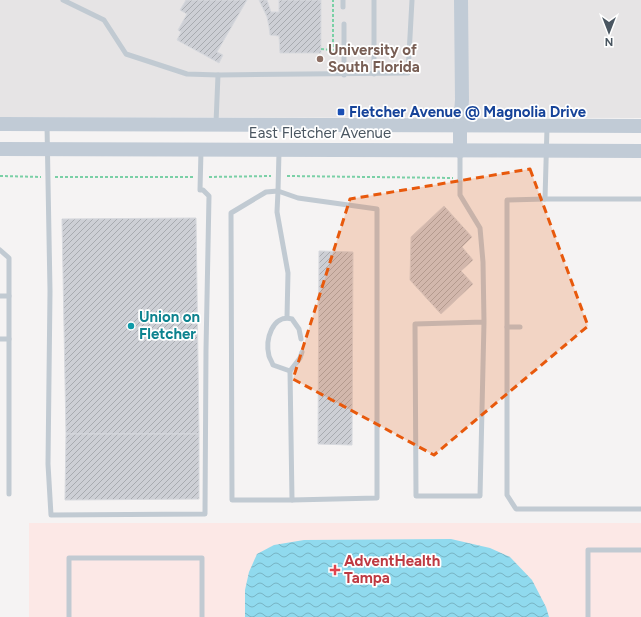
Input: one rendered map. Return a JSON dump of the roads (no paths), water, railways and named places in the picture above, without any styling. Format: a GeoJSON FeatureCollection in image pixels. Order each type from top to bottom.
{"type":"FeatureCollection","features":[{"type":"Feature","properties":{"kind":"main road"},"geometry":{"type":"LineString","coordinates":[[460,151],[462,100],[461,0]]}},
{"type":"Feature","properties":{"kind":"main road","name":"East Fletcher Avenue"},"geometry":{"type":"LineString","coordinates":[[0,124],[460,124],[641,126]]}},
{"type":"Feature","properties":{"kind":"main road","name":"East Fletcher Avenue"},"geometry":{"type":"LineString","coordinates":[[0,149],[641,151]]}},
{"type":"Feature","properties":{"kind":"lane"},"geometry":{"type":"LineString","coordinates":[[63,0],[104,20],[126,54],[187,74],[218,75],[344,75],[408,73],[412,0]]}},
{"type":"Feature","properties":{"kind":"lane"},"geometry":{"type":"LineString","coordinates":[[343,0],[343,7]]}},
{"type":"Feature","properties":{"kind":"lane"},"geometry":{"type":"LineString","coordinates":[[374,0],[374,74]]}},
{"type":"Feature","properties":{"kind":"lane"},"geometry":{"type":"LineString","coordinates":[[344,24],[344,75]]}},
{"type":"Feature","properties":{"kind":"lane"},"geometry":{"type":"LineString","coordinates":[[216,124],[218,75]]}},
{"type":"Feature","properties":{"kind":"lane"},"geometry":{"type":"LineString","coordinates":[[47,124],[50,290],[48,464],[51,515],[206,514],[206,358],[209,196],[203,190],[200,190],[201,150]]}},
{"type":"Feature","properties":{"kind":"lane"},"geometry":{"type":"LineString","coordinates":[[545,198],[547,125]]}},
{"type":"Feature","properties":{"kind":"lane"},"geometry":{"type":"LineString","coordinates":[[279,151],[277,212],[288,273],[286,317]]}},
{"type":"Feature","properties":{"kind":"lane"},"geometry":{"type":"LineString","coordinates":[[460,151],[460,195],[480,228],[483,262],[484,322],[480,496],[416,496],[415,324],[484,322]]}},
{"type":"Feature","properties":{"kind":"lane"},"geometry":{"type":"LineString","coordinates":[[278,191],[298,198],[377,209],[377,498],[292,500],[232,500],[231,213],[266,192],[278,191]]}},
{"type":"Feature","properties":{"kind":"lane"},"geometry":{"type":"LineString","coordinates":[[641,199],[545,198],[507,200],[507,495],[516,509],[641,509]]}},
{"type":"Feature","properties":{"kind":"lane"},"geometry":{"type":"LineString","coordinates":[[0,250],[9,258],[9,494]]}},
{"type":"Feature","properties":{"kind":"lane"},"geometry":{"type":"LineString","coordinates":[[0,296],[9,296]]}},
{"type":"Feature","properties":{"kind":"lane"},"geometry":{"type":"LineString","coordinates":[[290,371],[274,365],[269,356],[268,341],[271,328],[277,322],[286,317],[292,319],[299,328],[301,339]]}},
{"type":"Feature","properties":{"kind":"lane"},"geometry":{"type":"LineString","coordinates":[[507,327],[520,327]]}},
{"type":"Feature","properties":{"kind":"lane"},"geometry":{"type":"LineString","coordinates":[[0,339],[9,339]]}},
{"type":"Feature","properties":{"kind":"lane"},"geometry":{"type":"LineString","coordinates":[[292,500],[290,371],[300,358],[302,352]]}},
{"type":"Feature","properties":{"kind":"lane"},"geometry":{"type":"LineString","coordinates":[[588,617],[588,550],[641,550]]}},
{"type":"Feature","properties":{"kind":"lane"},"geometry":{"type":"LineString","coordinates":[[69,617],[69,558],[202,558],[202,617]]}},
{"type":"Feature","properties":{"kind":"water"},"geometry":{"type":"Polygon","coordinates":[[[451,539],[490,548],[510,557],[532,580],[546,607],[549,617],[245,617],[245,590],[249,572],[257,554],[274,545],[304,540],[451,539]]]}},
{"type":"Feature","properties":{"kind":"place","name":"University of South Florida"},"geometry":{"type":"Point","coordinates":[320,59]}},
{"type":"Feature","properties":{"kind":"place","name":"Fletcher Avenue @ Magnolia Drive"},"geometry":{"type":"Point","coordinates":[341,112]}},
{"type":"Feature","properties":{"kind":"place","name":"Union on Fletcher"},"geometry":{"type":"Point","coordinates":[131,326]}},
{"type":"Feature","properties":{"kind":"place","name":"AdventHealth Tampa"},"geometry":{"type":"Point","coordinates":[335,570]}}]}
